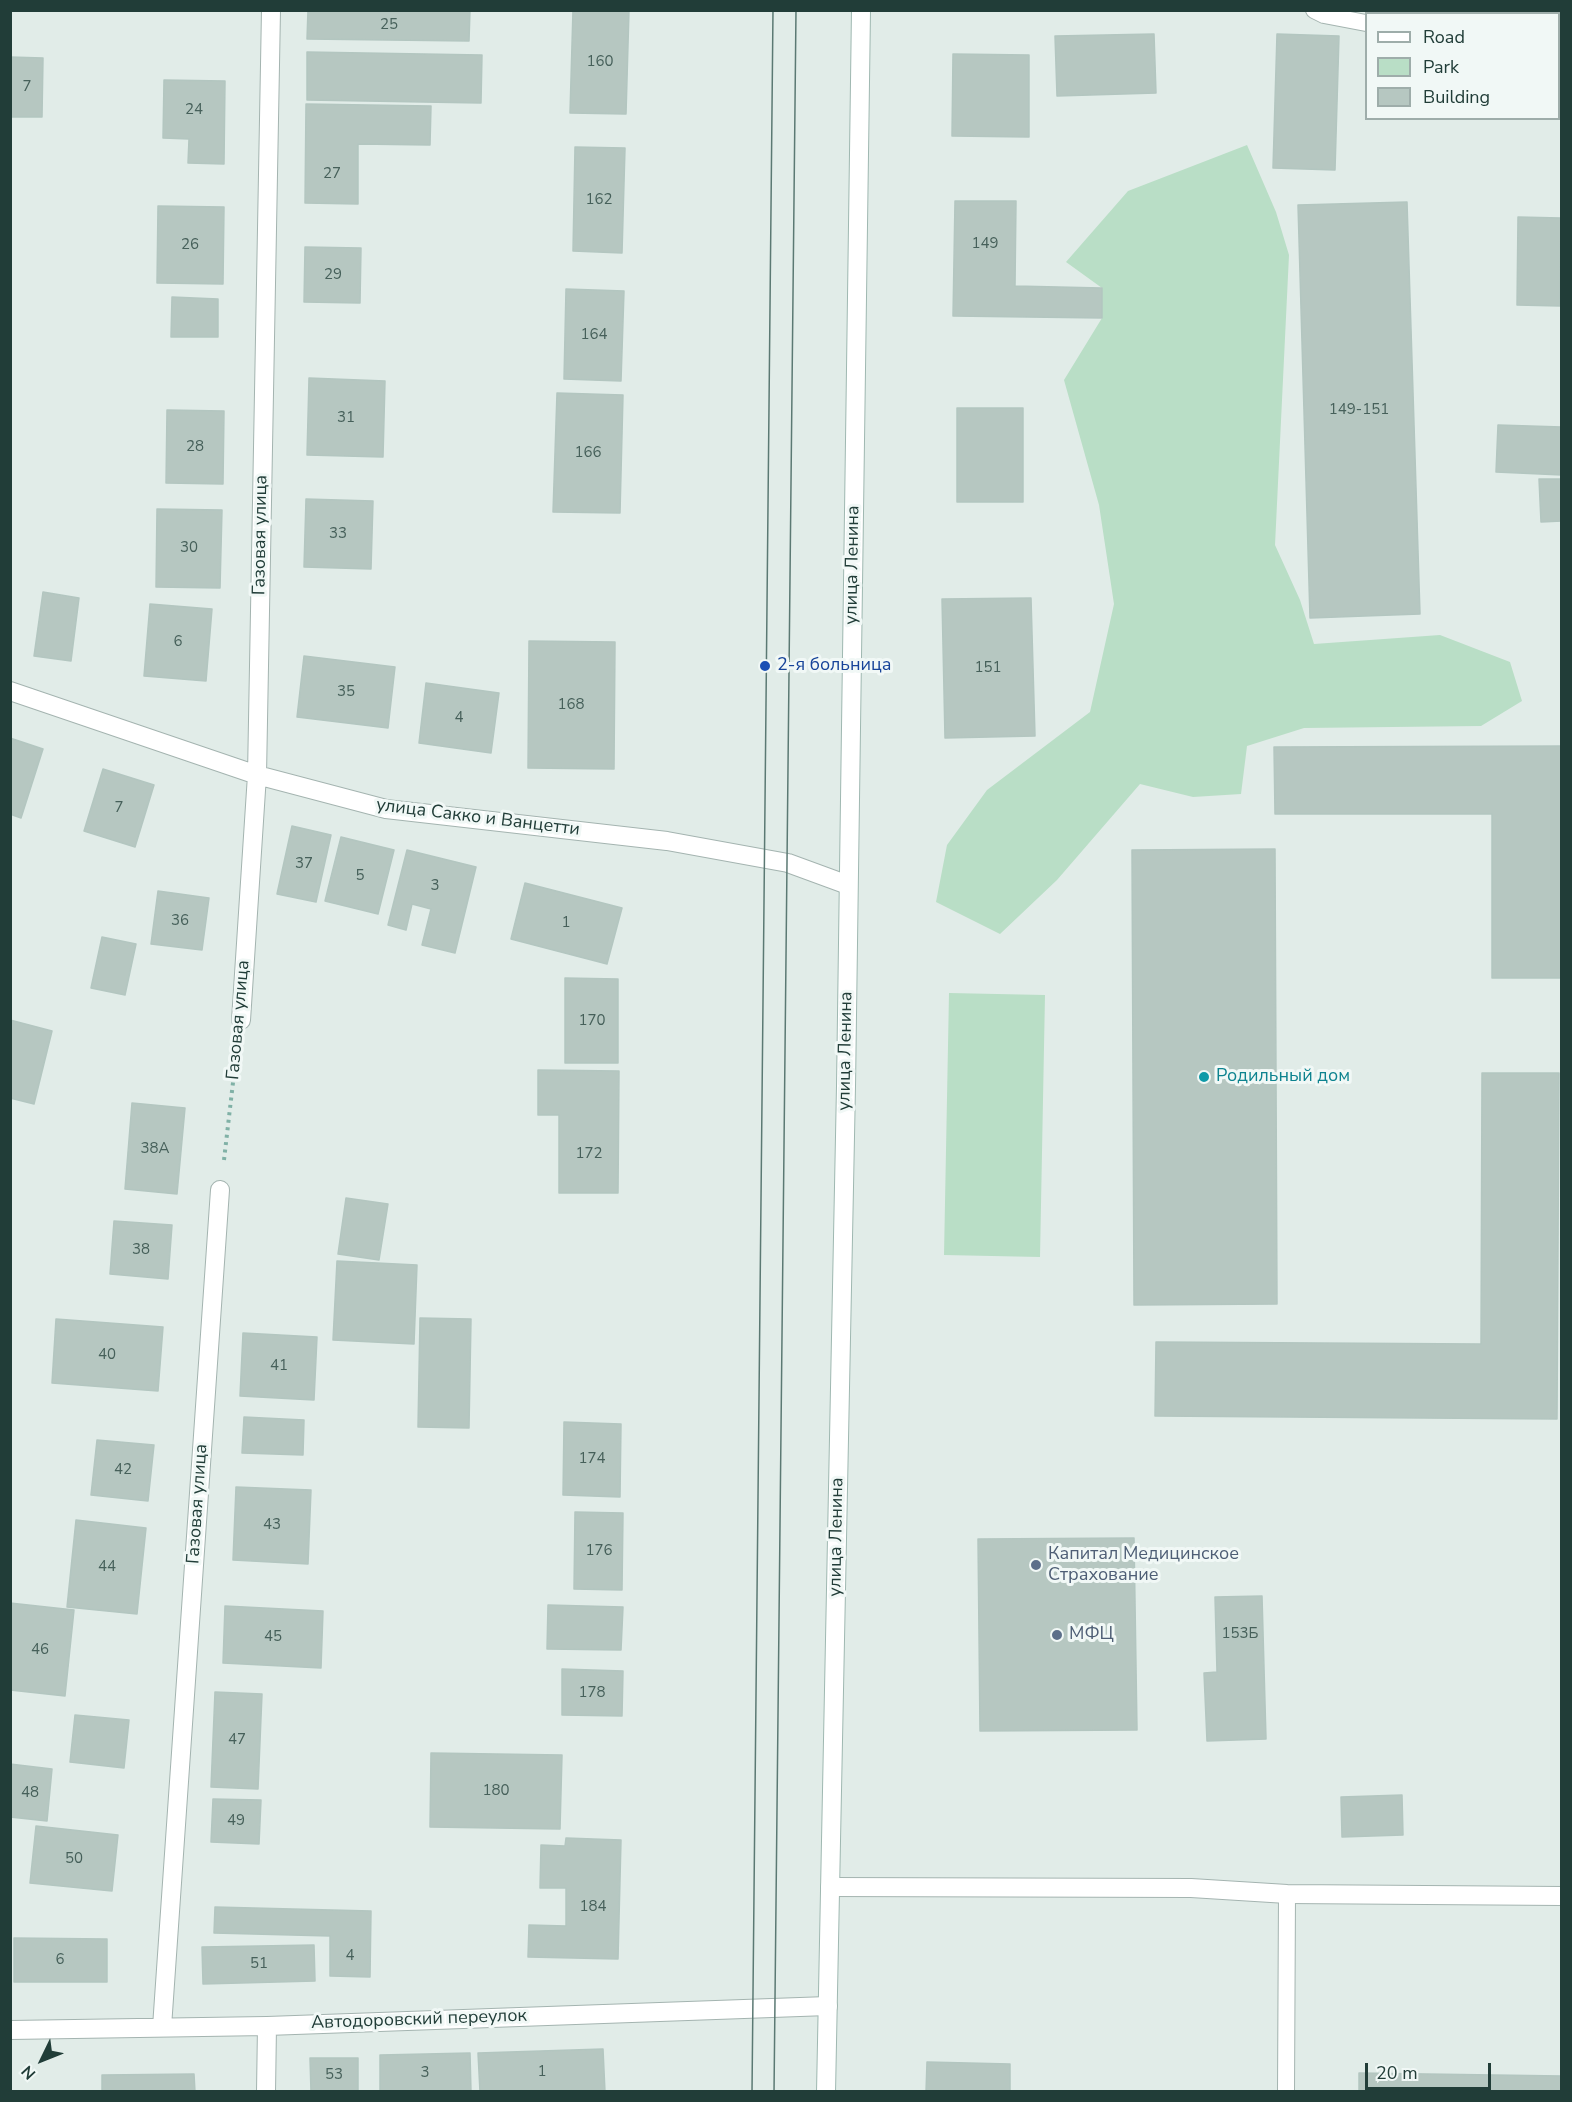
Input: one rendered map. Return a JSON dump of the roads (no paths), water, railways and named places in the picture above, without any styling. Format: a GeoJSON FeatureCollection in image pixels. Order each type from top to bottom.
{"type":"FeatureCollection","features":[{"type":"Feature","properties":{"kind":"street","name":"Газовая улица"},"geometry":{"type":"LineString","coordinates":[[241,1020],[257,775],[271,10]]}},
{"type":"Feature","properties":{"kind":"street","name":"улица Ленина"},"geometry":{"type":"LineString","coordinates":[[826,2091],[861,10]]}},
{"type":"Feature","properties":{"kind":"street","name":"улица Сакко и Ванцетти"},"geometry":{"type":"LineString","coordinates":[[10,691],[257,775],[386,809],[666,841],[788,863],[848,885]]}},
{"type":"Feature","properties":{"kind":"street","name":"Газовая улица"},"geometry":{"type":"LineString","coordinates":[[162,2027],[220,1190]]}},
{"type":"Feature","properties":{"kind":"street"},"geometry":{"type":"LineString","coordinates":[[830,1887],[1191,1888],[1287,1894],[1562,1896]]}},
{"type":"Feature","properties":{"kind":"street","name":"Автодоровский переулок"},"geometry":{"type":"LineString","coordinates":[[10,2030],[267,2026],[828,2006]]}},
{"type":"Feature","properties":{"kind":"street"},"geometry":{"type":"LineString","coordinates":[[266,2091],[267,2026]]}},
{"type":"Feature","properties":{"kind":"lane"},"geometry":{"type":"LineString","coordinates":[[1314,10],[1324,15],[1365,23]]}},
{"type":"Feature","properties":{"kind":"lane"},"geometry":{"type":"LineString","coordinates":[[1286,2091],[1287,1894]]}},
{"type":"Feature","properties":{"kind":"tram line"},"geometry":{"type":"LineString","coordinates":[[752,2092],[773,10]]}},
{"type":"Feature","properties":{"kind":"tram line"},"geometry":{"type":"LineString","coordinates":[[774,2092],[796,10]]}},
{"type":"Feature","properties":{"kind":"place","name":"2-я больница"},"geometry":{"type":"Point","coordinates":[765,666]}},
{"type":"Feature","properties":{"kind":"place","name":"Родильный дом"},"geometry":{"type":"Point","coordinates":[1204,1077]}},
{"type":"Feature","properties":{"kind":"place","name":"Капитал Медицинское Страхование"},"geometry":{"type":"Point","coordinates":[1036,1565]}},
{"type":"Feature","properties":{"kind":"place","name":"МФЦ"},"geometry":{"type":"Point","coordinates":[1057,1635]}}]}
